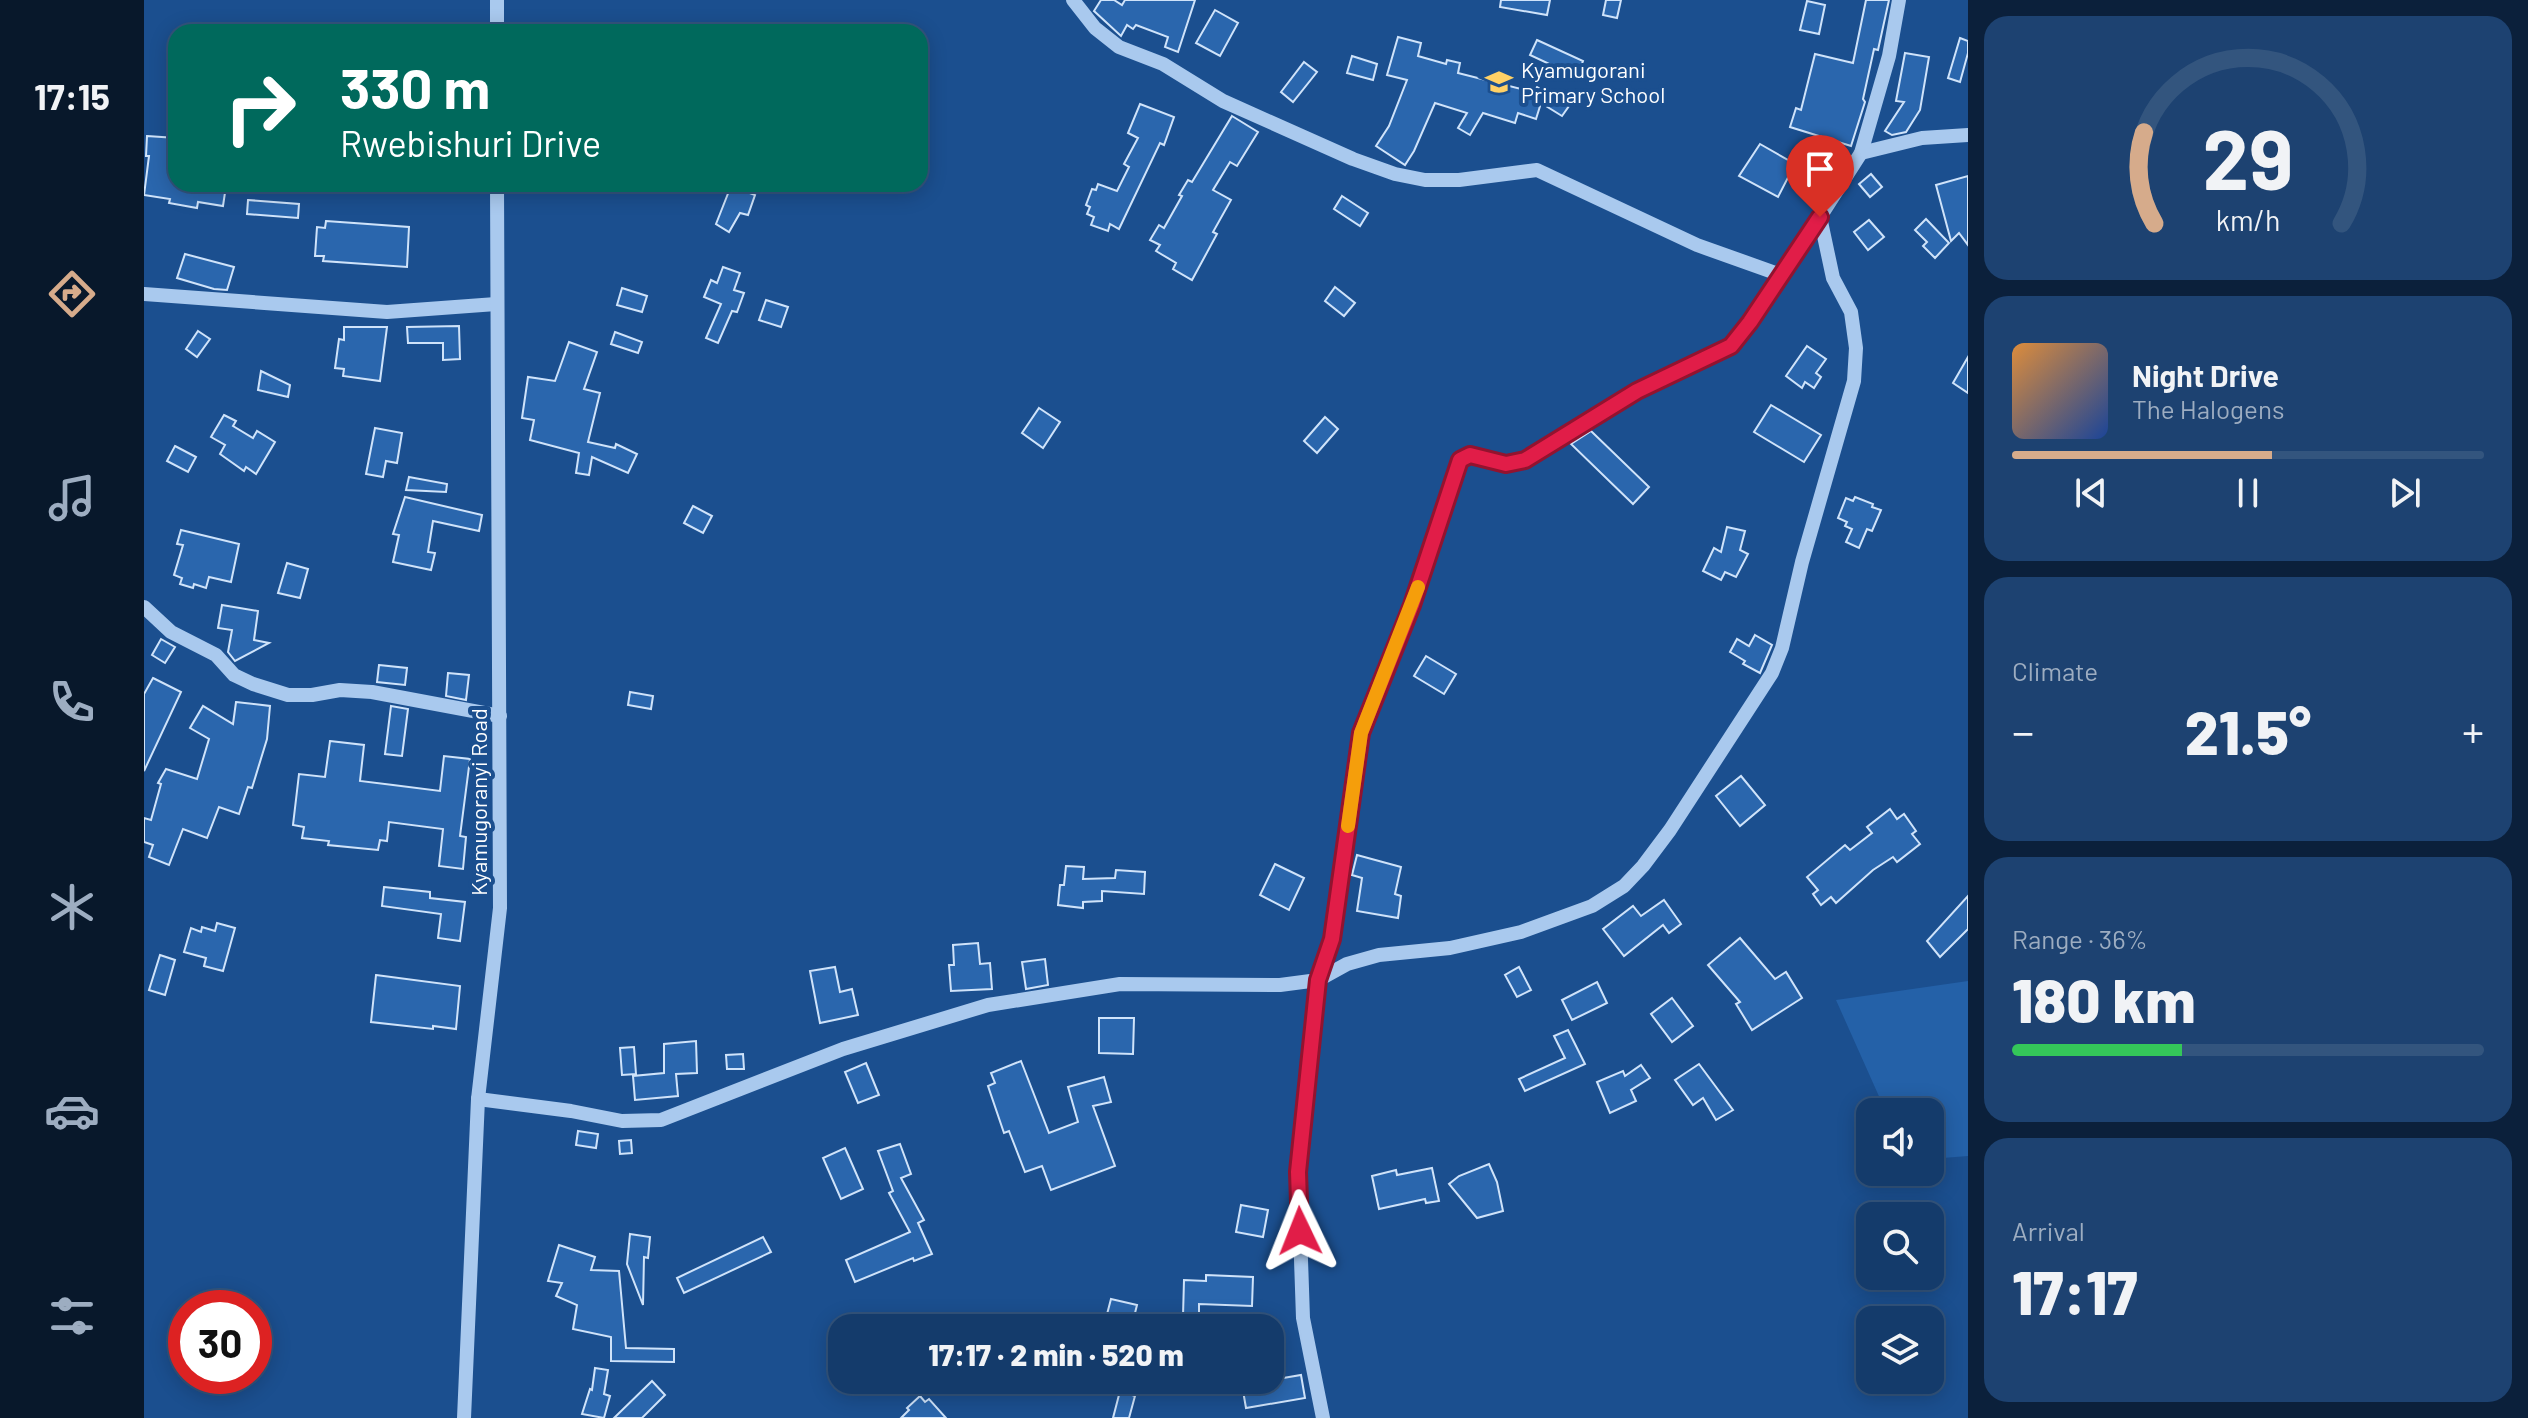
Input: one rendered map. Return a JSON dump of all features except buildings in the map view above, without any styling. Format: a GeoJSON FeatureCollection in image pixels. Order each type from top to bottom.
{"type":"FeatureCollection","features":[{"type":"Feature","properties":{"kind":"street"},"geometry":{"type":"LineString","coordinates":[[497,0],[497,24]]}},
{"type":"Feature","properties":{"kind":"street"},"geometry":{"type":"LineString","coordinates":[[1073,0],[1095,28],[1119,47],[1163,64],[1223,101],[1353,159],[1395,174],[1425,180],[1459,180],[1537,170],[1697,245],[1781,275]]}},
{"type":"Feature","properties":{"kind":"street"},"geometry":{"type":"LineString","coordinates":[[1323,1418],[1303,1318],[1298,1172],[1318,980],[1332,939],[1361,733],[1412,605],[1460,460],[1470,455],[1506,464],[1525,460],[1637,391],[1731,346],[1861,153],[1889,56],[1899,0]]}},
{"type":"Feature","properties":{"kind":"street"},"geometry":{"type":"LineString","coordinates":[[1861,153],[1922,138],[1968,135]]}},
{"type":"Feature","properties":{"kind":"street","name":"Kyamugoranyi Road"},"geometry":{"type":"LineString","coordinates":[[464,1418],[478,1099],[500,908],[497,192]]}},
{"type":"Feature","properties":{"kind":"street"},"geometry":{"type":"LineString","coordinates":[[478,1099],[622,1121],[661,1120],[843,1049],[988,1005],[1120,984],[1280,985],[1318,980],[1347,964],[1379,955],[1450,948],[1521,932],[1592,906],[1624,886],[1670,830],[1772,673],[1782,648],[1802,562],[1854,381],[1856,348],[1851,312],[1833,278],[1820,217]]}},
{"type":"Feature","properties":{"kind":"street"},"geometry":{"type":"LineString","coordinates":[[144,294],[387,312],[496,304]]}},
{"type":"Feature","properties":{"kind":"street"},"geometry":{"type":"LineString","coordinates":[[144,607],[171,632],[216,655],[234,675],[288,695],[340,690],[372,692],[500,716]]}},
{"type":"Feature","properties":{"kind":"shaded area"},"geometry":{"type":"Polygon","coordinates":[[[1968,981],[1968,1156],[1944,1158],[1944,1098],[1880,1098],[1836,1000],[1968,981]]]}},
{"type":"Feature","properties":{"kind":"slow traffic"},"geometry":{"type":"LineString","coordinates":[[1348,826],[1361,733],[1418,587]]}},
{"type":"Feature","properties":{"kind":"place","name":"Kyamugorani Primary School"},"geometry":{"type":"Point","coordinates":[1499,82]}},
{"type":"Feature","properties":{"kind":"route"},"geometry":{"type":"LineString","coordinates":[[1300,1231],[1298,1172],[1318,980],[1332,939],[1361,733],[1412,605],[1460,460],[1470,455],[1506,464],[1525,460],[1551,447],[1637,391],[1731,346],[1820,217]]}}]}
